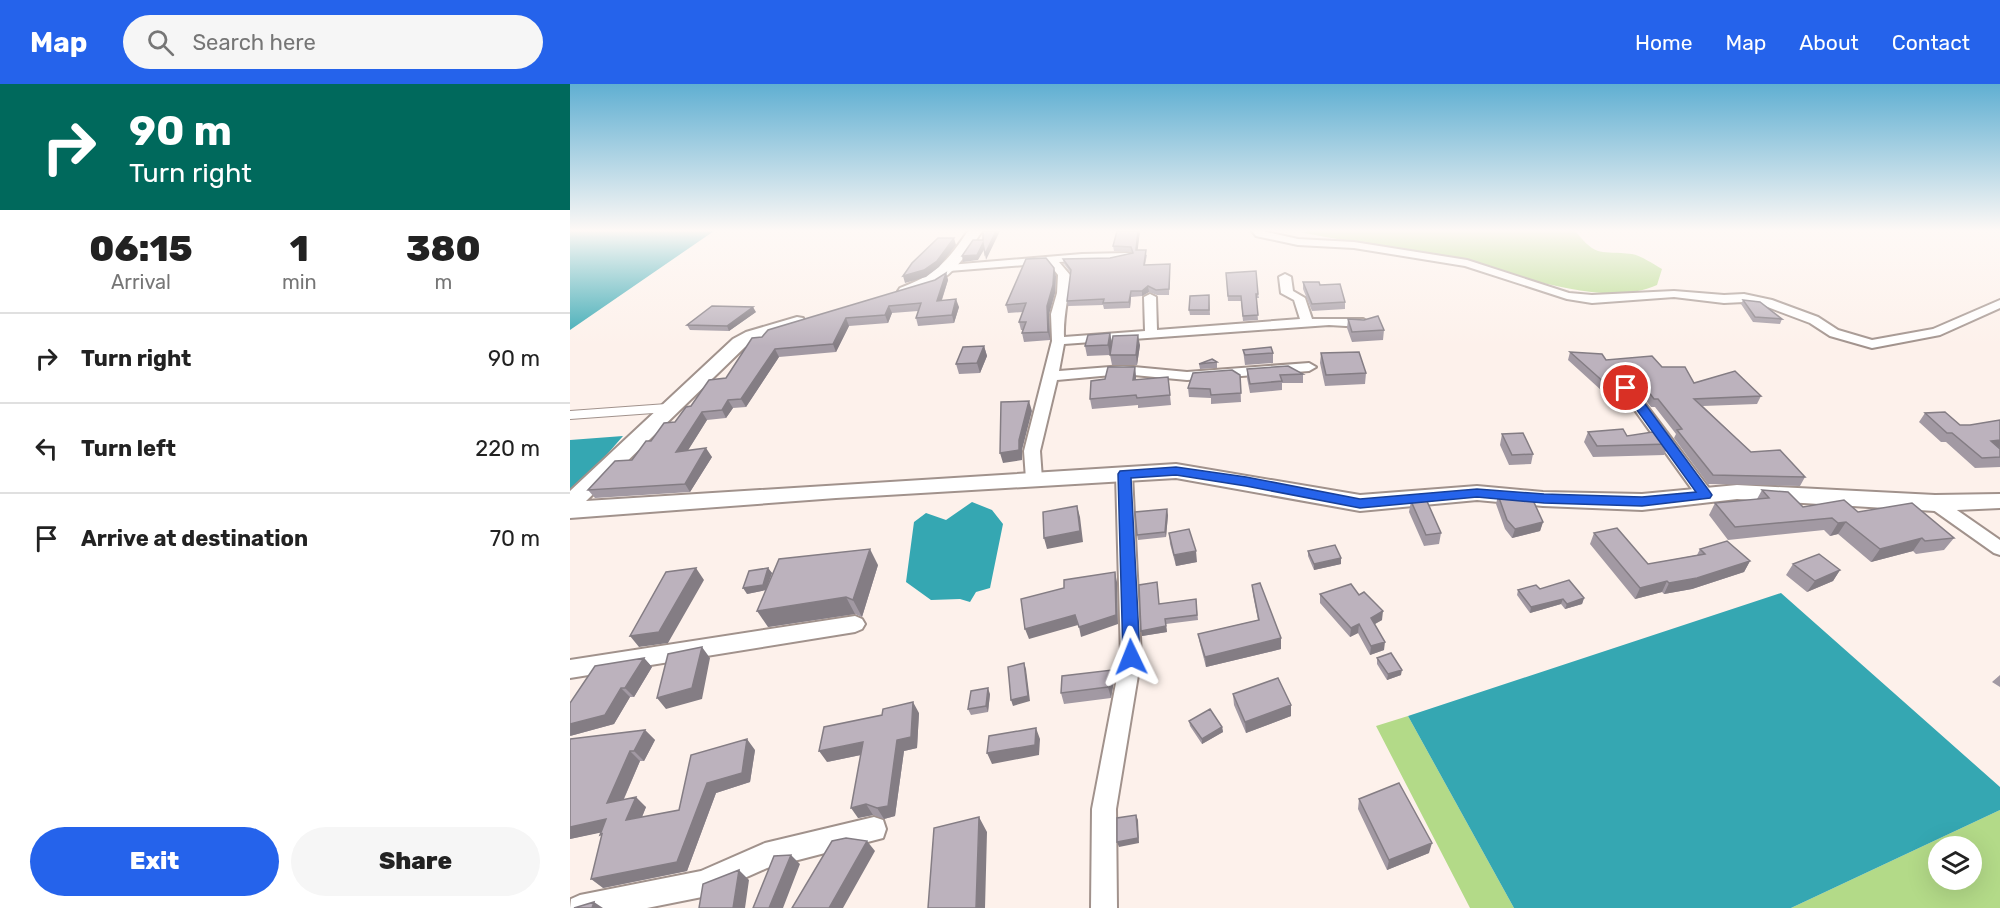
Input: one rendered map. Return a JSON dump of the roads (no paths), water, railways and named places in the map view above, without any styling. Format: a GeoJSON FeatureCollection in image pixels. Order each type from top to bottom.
{"type":"FeatureCollection","features":[{"type":"Feature","properties":{"kind":"main road"},"geometry":{"type":"LineString","coordinates":[[890,296],[932,282],[947,269]]}},
{"type":"Feature","properties":{"kind":"main road"},"geometry":{"type":"LineString","coordinates":[[570,504],[740,343],[752,336],[816,316]]}},
{"type":"Feature","properties":{"kind":"main road"},"geometry":{"type":"LineString","coordinates":[[570,510],[1176,471],[1360,503],[1477,493],[1544,499],[1642,502],[1737,492],[1935,503],[2000,501]]}},
{"type":"Feature","properties":{"kind":"street"},"geometry":{"type":"LineString","coordinates":[[1034,479],[1032,451],[1052,376],[1058,340],[1057,314],[1063,293],[1064,275],[1060,269]]}},
{"type":"Feature","properties":{"kind":"street"},"geometry":{"type":"LineString","coordinates":[[1487,269],[1567,296],[1592,299],[1674,294],[1724,299],[1744,298],[1768,303],[1814,320],[1834,333],[1872,344],[1936,332],[2000,304]]}},
{"type":"Feature","properties":{"kind":"street"},"geometry":{"type":"LineString","coordinates":[[1285,277],[1287,293],[1299,298],[1307,322]]}},
{"type":"Feature","properties":{"kind":"street"},"geometry":{"type":"LineString","coordinates":[[1150,297],[1151,333]]}},
{"type":"Feature","properties":{"kind":"street"},"geometry":{"type":"LineString","coordinates":[[1058,340],[1307,322],[1363,323]]}},
{"type":"Feature","properties":{"kind":"street"},"geometry":{"type":"LineString","coordinates":[[1052,376],[1123,370],[1187,376],[1309,367]]}},
{"type":"Feature","properties":{"kind":"street"},"geometry":{"type":"LineString","coordinates":[[1626,388],[1706,495]]}},
{"type":"Feature","properties":{"kind":"street"},"geometry":{"type":"LineString","coordinates":[[1104,908],[1104,809],[1131,657],[1124,474]]}},
{"type":"Feature","properties":{"kind":"street"},"geometry":{"type":"LineString","coordinates":[[1935,503],[2000,549]]}},
{"type":"Feature","properties":{"kind":"street"},"geometry":{"type":"LineString","coordinates":[[570,669],[855,624]]}},
{"type":"Feature","properties":{"kind":"street"},"geometry":{"type":"LineString","coordinates":[[580,908],[702,884],[765,856],[874,829]]}},
{"type":"Feature","properties":{"kind":"lane"},"geometry":{"type":"LineString","coordinates":[[570,415],[671,408]]}},
{"type":"Feature","properties":{"kind":"water"},"geometry":{"type":"Polygon","coordinates":[[[570,269],[658,269],[570,330],[570,269]]]}},
{"type":"Feature","properties":{"kind":"water"},"geometry":{"type":"Polygon","coordinates":[[[623,436],[570,497],[570,440],[623,436]]]}},
{"type":"Feature","properties":{"kind":"water"},"geometry":{"type":"Polygon","coordinates":[[[972,502],[992,510],[1003,524],[990,588],[976,592],[970,602],[960,599],[931,600],[906,582],[914,522],[926,513],[946,520],[972,502]]]}},
{"type":"Feature","properties":{"kind":"water"},"geometry":{"type":"Polygon","coordinates":[[[1781,593],[2000,787],[2000,810],[1945,836],[1928,836],[1928,844],[1791,908],[1514,908],[1408,716],[1781,593]]]}}]}
